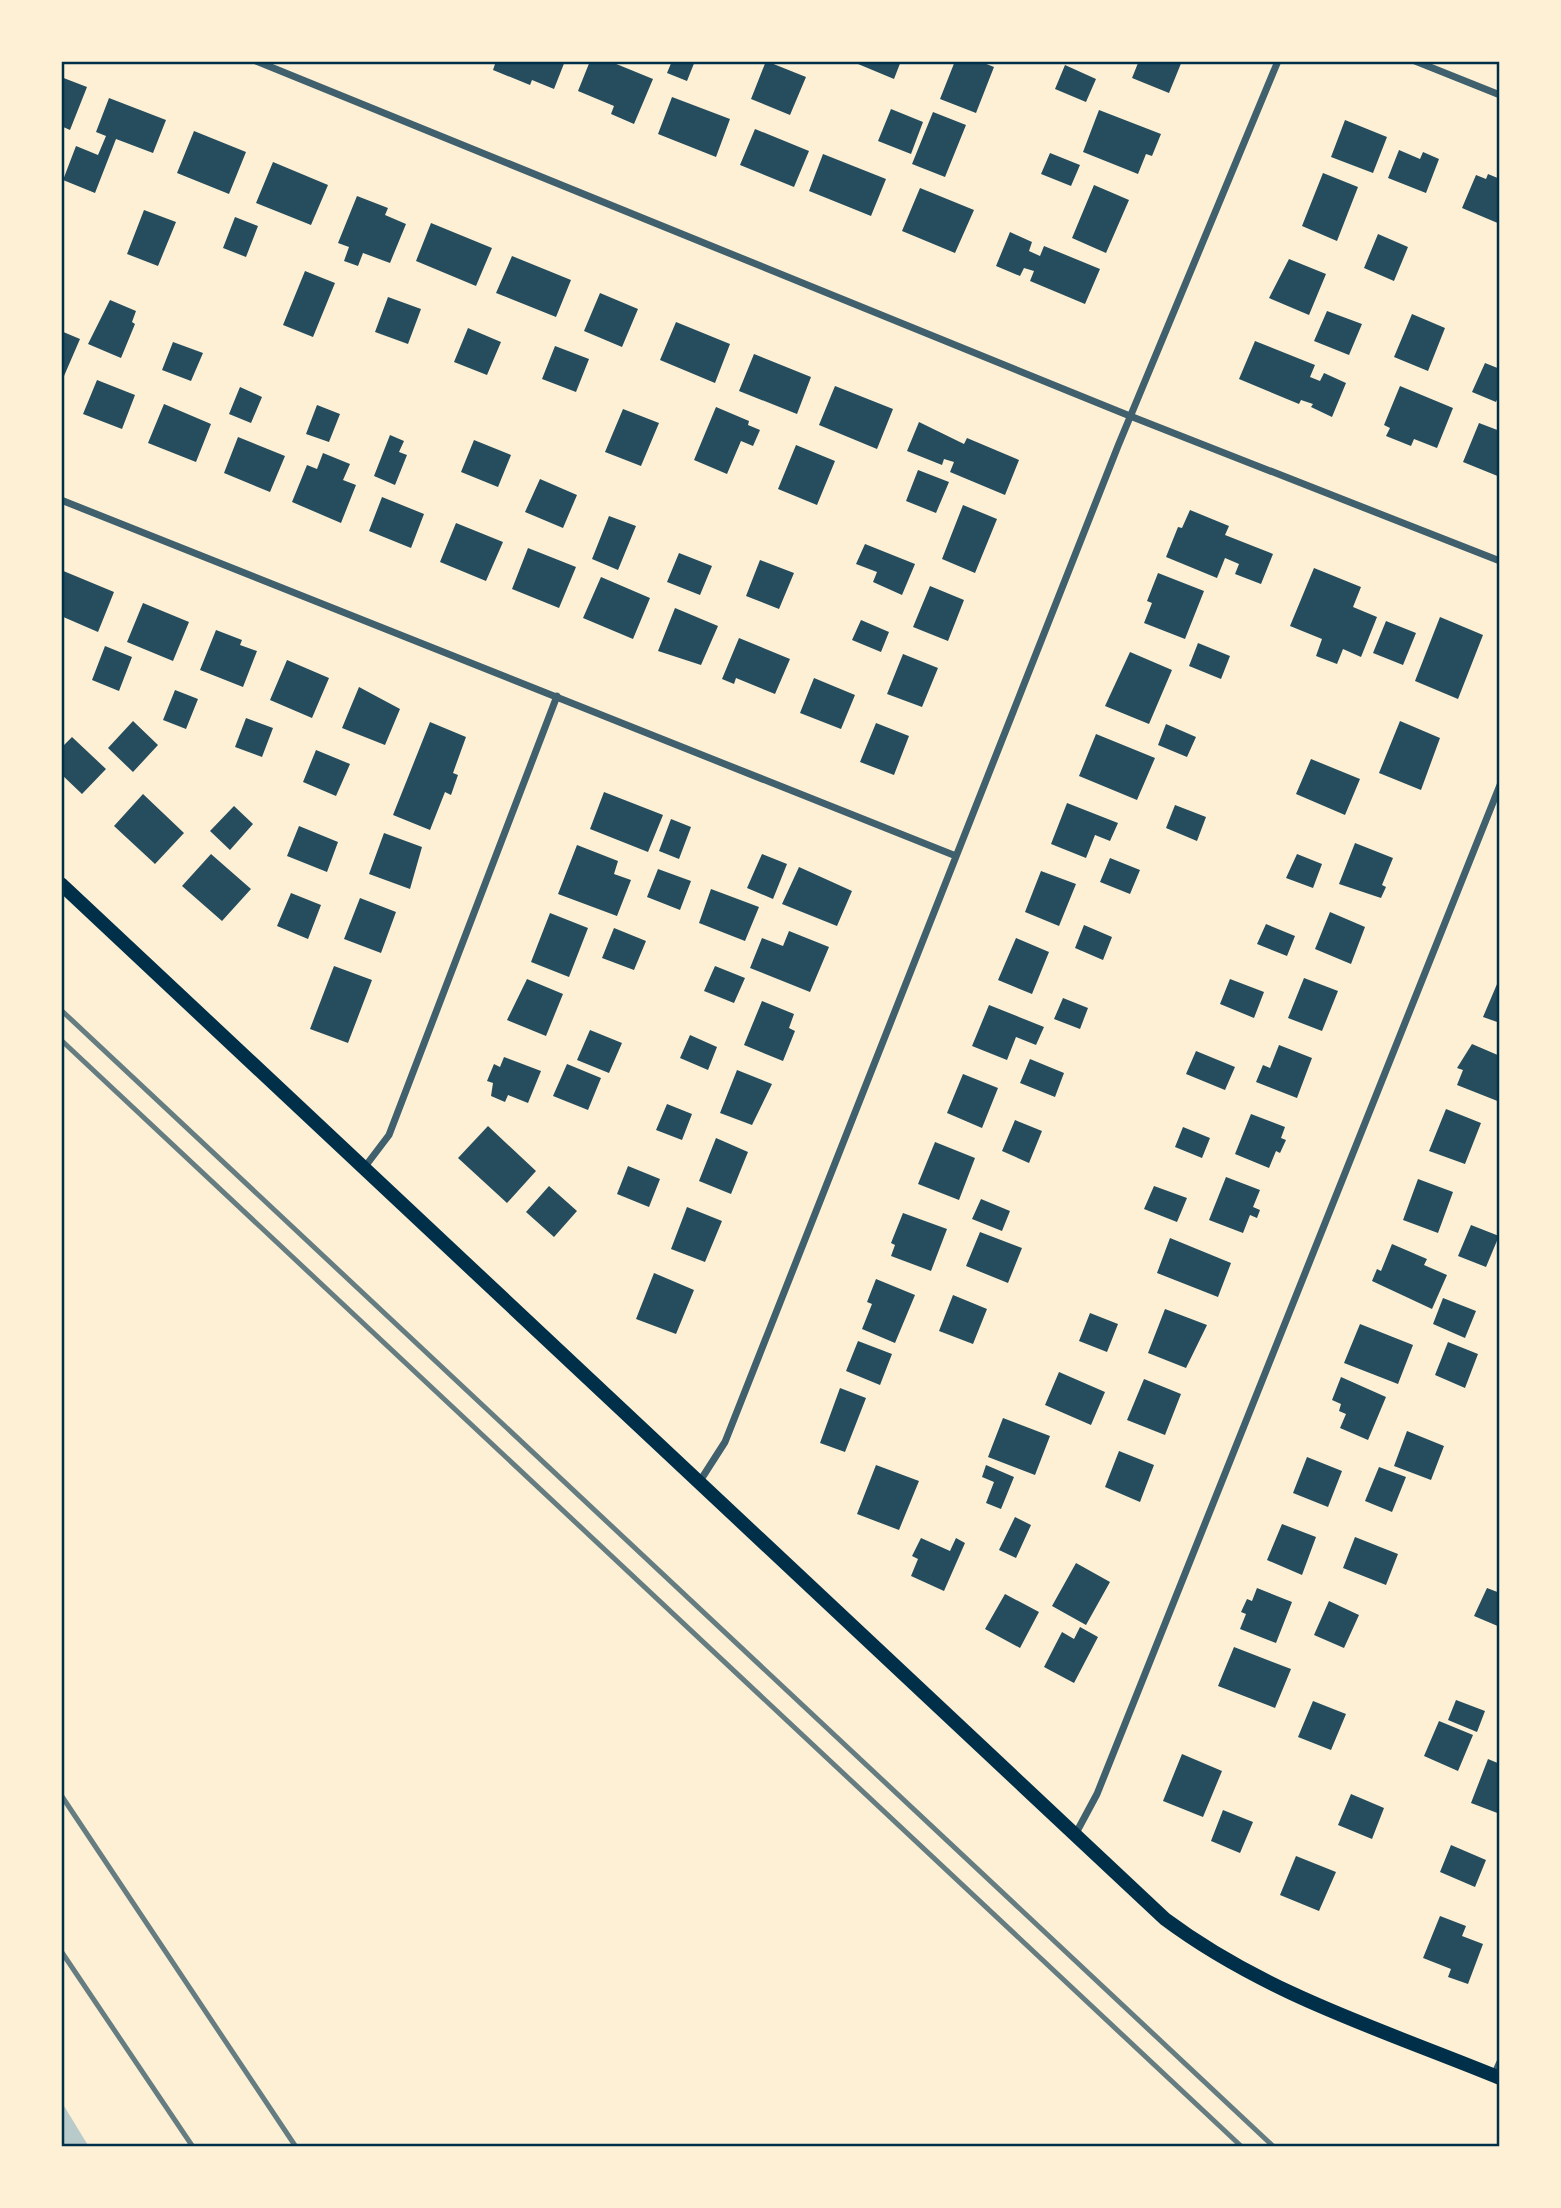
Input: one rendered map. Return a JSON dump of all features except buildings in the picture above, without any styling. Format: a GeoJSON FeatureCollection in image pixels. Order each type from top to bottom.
{"type":"FeatureCollection","features":[{"type":"Feature","properties":{"kind":"main road"},"geometry":{"type":"LineString","coordinates":[[61,884],[1165,1919],[1205,1949],[1248,1974],[1498,2072]]}},
{"type":"Feature","properties":{"kind":"street"},"geometry":{"type":"LineString","coordinates":[[256,61],[1130,416],[1500,561]]}},
{"type":"Feature","properties":{"kind":"street"},"geometry":{"type":"LineString","coordinates":[[700,1481],[725,1442],[1130,416],[1278,61]]}},
{"type":"Feature","properties":{"kind":"street"},"geometry":{"type":"LineString","coordinates":[[1415,61],[1500,95]]}},
{"type":"Feature","properties":{"kind":"street"},"geometry":{"type":"LineString","coordinates":[[61,500],[956,856]]}},
{"type":"Feature","properties":{"kind":"street"},"geometry":{"type":"LineString","coordinates":[[364,1168],[389,1135],[557,696]]}},
{"type":"Feature","properties":{"kind":"street"},"geometry":{"type":"LineString","coordinates":[[1075,1835],[1102,1781],[1500,785]]}},
{"type":"Feature","properties":{"kind":"shaded area"},"geometry":{"type":"Polygon","coordinates":[[[61,2101],[89,2147],[61,2147],[61,2101]]]}},
{"type":"Feature","properties":{"kind":"railway"},"geometry":{"type":"LineString","coordinates":[[61,1010],[1274,2147]]}},
{"type":"Feature","properties":{"kind":"railway"},"geometry":{"type":"LineString","coordinates":[[61,1040],[1242,2147]]}},
{"type":"Feature","properties":{"kind":"railway"},"geometry":{"type":"LineString","coordinates":[[61,1795],[296,2147]]}},
{"type":"Feature","properties":{"kind":"railway"},"geometry":{"type":"LineString","coordinates":[[61,1951],[193,2147]]}}]}
